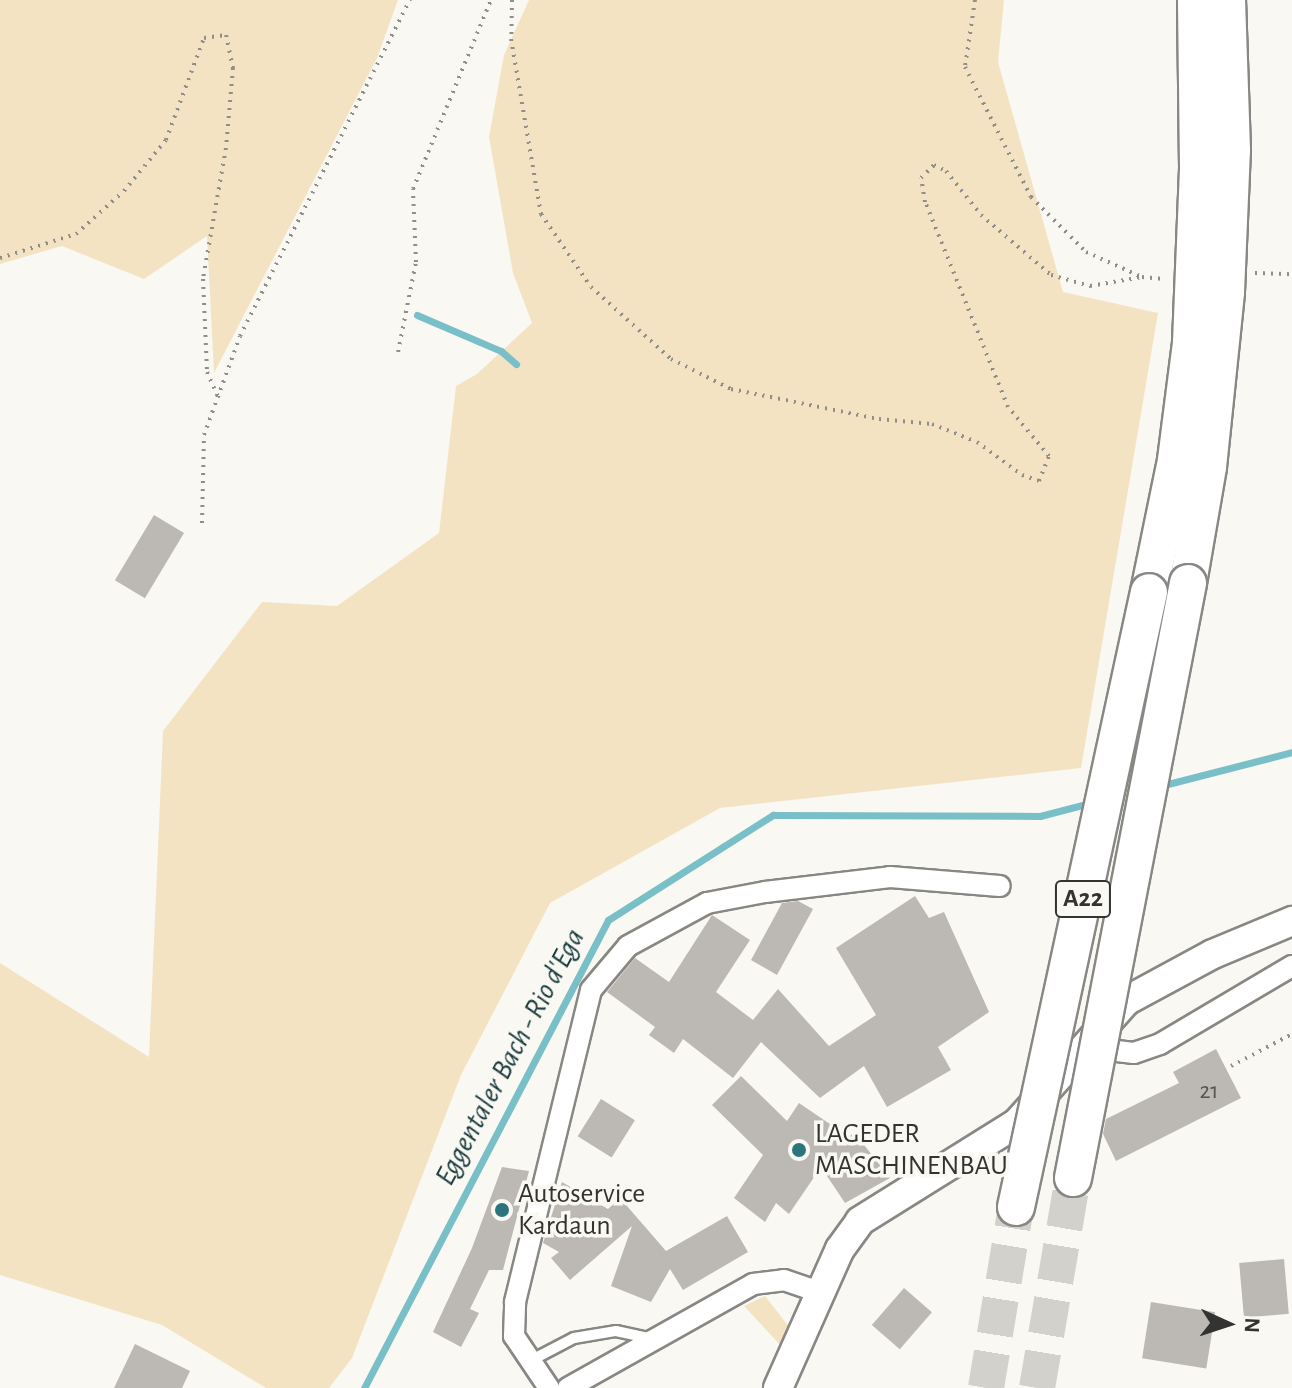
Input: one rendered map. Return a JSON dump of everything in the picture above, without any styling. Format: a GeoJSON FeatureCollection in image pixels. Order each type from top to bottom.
{"type":"FeatureCollection","features":[{"type":"Feature","properties":{"kind":"highway","name":"A22"},"geometry":{"type":"LineString","coordinates":[[1016,1207],[1176,460],[1191,343],[1198,166],[1196,0]]}},
{"type":"Feature","properties":{"kind":"highway","name":"A22"},"geometry":{"type":"LineString","coordinates":[[1073,1178],[1208,467],[1226,292],[1232,150],[1227,0]]}},
{"type":"Feature","properties":{"kind":"street"},"geometry":{"type":"LineString","coordinates":[[549,1388],[528,1362],[514,1336],[515,1302],[591,990],[628,946],[707,903],[765,892],[890,877],[1000,886]]}},
{"type":"Feature","properties":{"kind":"street"},"geometry":{"type":"LineString","coordinates":[[778,1388],[819,1292],[860,1221],[1017,1123],[1126,1001],[1156,983],[1292,921]]}},
{"type":"Feature","properties":{"kind":"street"},"geometry":{"type":"LineString","coordinates":[[1084,1046],[1134,1053],[1160,1044],[1292,966]]}},
{"type":"Feature","properties":{"kind":"street"},"geometry":{"type":"LineString","coordinates":[[568,1388],[650,1338],[753,1284],[784,1280],[819,1292]]}},
{"type":"Feature","properties":{"kind":"lane"},"geometry":{"type":"LineString","coordinates":[[528,1362],[574,1338],[616,1331],[650,1338]]}},
{"type":"Feature","properties":{"kind":"path"},"geometry":{"type":"LineString","coordinates":[[202,523],[204,435],[240,336],[410,0]]}},
{"type":"Feature","properties":{"kind":"path"},"geometry":{"type":"LineString","coordinates":[[398,352],[416,262],[413,189],[491,0]]}},
{"type":"Feature","properties":{"kind":"path"},"geometry":{"type":"LineString","coordinates":[[512,0],[511,39],[541,214],[591,287],[671,359],[731,389],[879,419],[932,424],[977,442],[1022,475],[1039,481],[1049,456],[1008,407],[925,202],[921,178],[934,165],[946,171],[981,215],[1051,275],[1090,286],[1142,277]]}},
{"type":"Feature","properties":{"kind":"path"},"geometry":{"type":"LineString","coordinates":[[975,0],[965,67],[1031,197],[1086,252],[1142,277],[1166,280]]}},
{"type":"Feature","properties":{"kind":"path"},"geometry":{"type":"LineString","coordinates":[[0,258],[76,234],[124,191],[166,140],[204,38],[226,35],[233,68],[226,148],[203,279],[207,372],[218,397]]}},
{"type":"Feature","properties":{"kind":"path"},"geometry":{"type":"LineString","coordinates":[[1255,273],[1292,274]]}},
{"type":"Feature","properties":{"kind":"path"},"geometry":{"type":"LineString","coordinates":[[1231,1066],[1292,1034]]}},
{"type":"Feature","properties":{"kind":"shaded area"},"geometry":{"type":"Polygon","coordinates":[[[0,0],[398,0],[377,58],[214,373],[207,236],[144,279],[62,246],[0,264],[0,0]]]}},
{"type":"Feature","properties":{"kind":"shaded area"},"geometry":{"type":"Polygon","coordinates":[[[529,0],[1004,0],[998,62],[1063,292],[1158,313],[1081,768],[720,808],[550,903],[461,1075],[352,1358],[329,1388],[266,1388],[162,1325],[0,1275],[0,963],[149,1057],[163,731],[262,602],[337,606],[439,533],[456,386],[477,374],[532,323],[513,273],[489,137],[504,55],[529,0]]]}},
{"type":"Feature","properties":{"kind":"shaded area"},"geometry":{"type":"Polygon","coordinates":[[[765,1296],[790,1328],[783,1348],[744,1306],[765,1296]]]}},
{"type":"Feature","properties":{"kind":"building"},"geometry":{"type":"Polygon","coordinates":[[[154,515],[184,533],[145,598],[115,580],[154,515]]]}},
{"type":"Feature","properties":{"kind":"building"},"geometry":{"type":"Polygon","coordinates":[[[915,896],[929,918],[944,912],[989,1012],[938,1047],[951,1070],[887,1107],[864,1066],[820,1098],[761,1042],[733,1078],[683,1039],[674,1053],[649,1035],[655,1027],[607,992],[635,958],[669,982],[712,915],[750,940],[716,992],[753,1020],[778,989],[829,1046],[876,1015],[836,948],[915,896]]]}},
{"type":"Feature","properties":{"kind":"building"},"geometry":{"type":"Polygon","coordinates":[[[798,901],[813,909],[777,975],[751,960],[782,903],[798,901]]]}},
{"type":"Feature","properties":{"kind":"building"},"geometry":{"type":"Polygon","coordinates":[[[1216,1049],[1241,1098],[1116,1161],[1103,1134],[1106,1119],[1179,1083],[1173,1072],[1216,1049]]]}},
{"type":"Feature","properties":{"kind":"building"},"geometry":{"type":"Polygon","coordinates":[[[741,1076],[787,1121],[799,1103],[849,1137],[854,1132],[890,1178],[845,1203],[821,1167],[789,1214],[776,1203],[765,1222],[734,1198],[763,1155],[712,1105],[741,1076]]]}},
{"type":"Feature","properties":{"kind":"building"},"geometry":{"type":"Polygon","coordinates":[[[601,1099],[635,1120],[612,1158],[578,1136],[601,1099]]]}},
{"type":"Feature","properties":{"kind":"building","name":"Autoservice Kardaun"},"geometry":{"type":"Polygon","coordinates":[[[502,1167],[529,1171],[503,1270],[489,1270],[470,1309],[479,1313],[461,1347],[433,1332],[472,1248],[502,1167]]]}},
{"type":"Feature","properties":{"kind":"building"},"geometry":{"type":"Polygon","coordinates":[[[562,1182],[608,1209],[620,1198],[666,1251],[727,1216],[748,1252],[683,1290],[670,1269],[651,1302],[611,1286],[632,1226],[570,1280],[551,1258],[559,1252],[543,1243],[562,1182]]]}},
{"type":"Feature","properties":{"kind":"building"},"geometry":{"type":"Polygon","coordinates":[[[1284,1259],[1289,1314],[1244,1318],[1239,1263],[1284,1259]]]}},
{"type":"Feature","properties":{"kind":"building"},"geometry":{"type":"Polygon","coordinates":[[[904,1288],[932,1312],[900,1349],[872,1325],[904,1288]]]}},
{"type":"Feature","properties":{"kind":"building"},"geometry":{"type":"Polygon","coordinates":[[[1151,1302],[1215,1312],[1206,1368],[1142,1358],[1151,1302]]]}},
{"type":"Feature","properties":{"kind":"building"},"geometry":{"type":"Polygon","coordinates":[[[135,1344],[190,1371],[182,1388],[114,1388],[135,1344]]]}},
{"type":"Feature","properties":{"kind":"waterway"},"geometry":{"type":"LineString","coordinates":[[417,315],[501,351],[516,364]]}},
{"type":"Feature","properties":{"kind":"waterway","name":"Eggentaler Bach - Rio d'Ega"},"geometry":{"type":"LineString","coordinates":[[1160,786],[1292,752]]}},
{"type":"Feature","properties":{"kind":"waterway","name":"Eggentaler Bach - Rio d'Ega"},"geometry":{"type":"LineString","coordinates":[[364,1388],[608,920],[773,815],[1040,816],[1094,802]]}},
{"type":"Feature","properties":{"kind":"tunnel"},"geometry":{"type":"LineString","coordinates":[[1037,1388],[1073,1178]]}},
{"type":"Feature","properties":{"kind":"tunnel"},"geometry":{"type":"LineString","coordinates":[[986,1388],[1016,1207]]}},
{"type":"Feature","properties":{"kind":"place","name":"LAGEDER MASCHINENBAU"},"geometry":{"type":"Point","coordinates":[799,1150]}},
{"type":"Feature","properties":{"kind":"place","name":"Autoservice Kardaun"},"geometry":{"type":"Point","coordinates":[502,1210]}}]}
